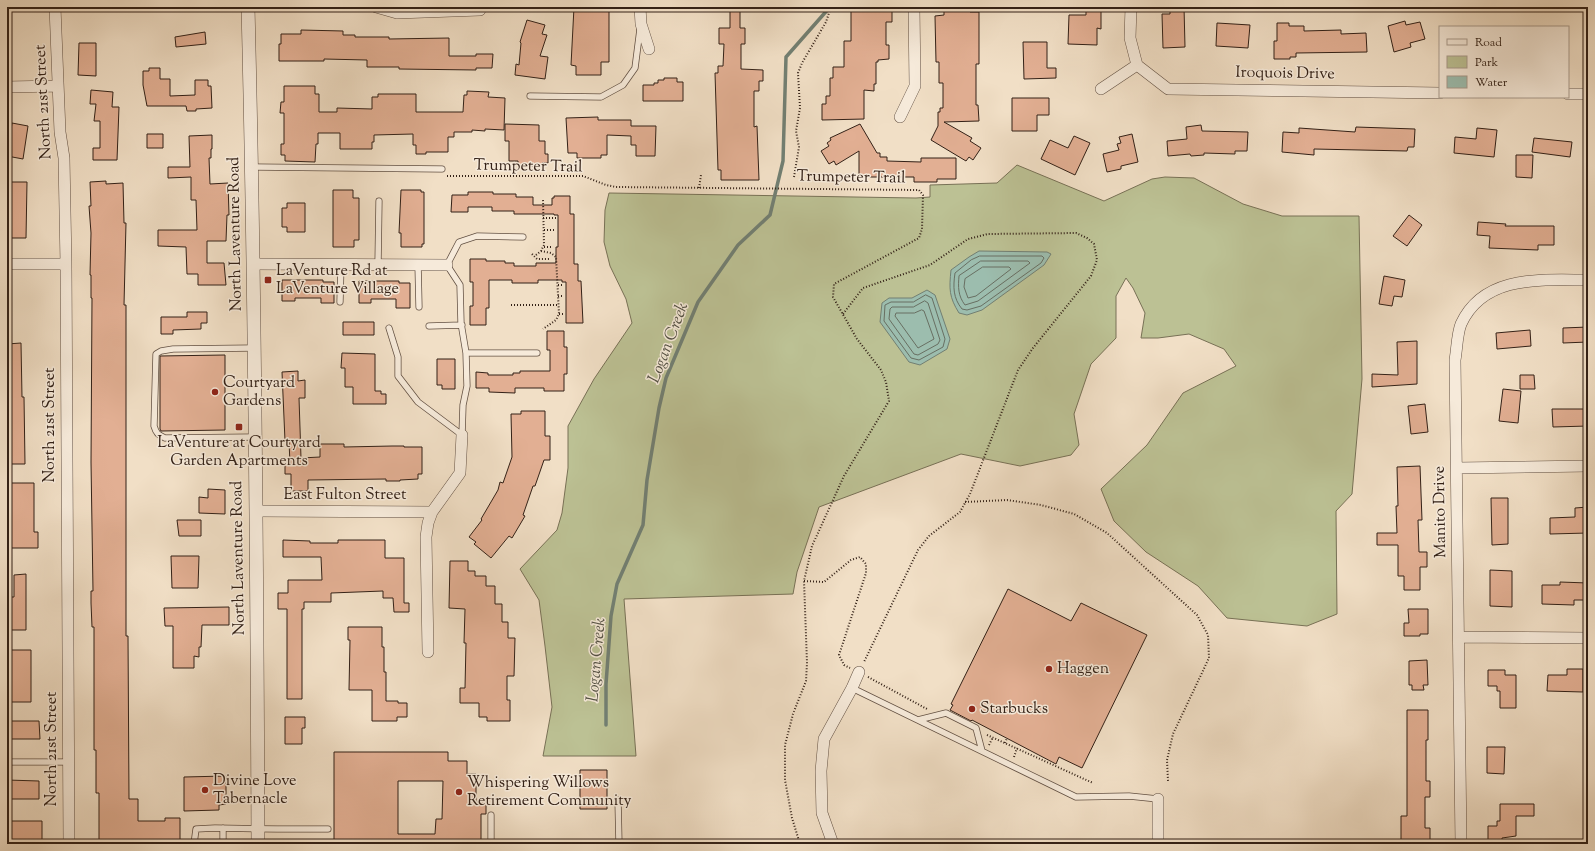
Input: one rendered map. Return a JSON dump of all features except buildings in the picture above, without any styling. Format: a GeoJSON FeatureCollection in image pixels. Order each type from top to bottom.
{"type":"FeatureCollection","features":[{"type":"Feature","properties":{"kind":"street","name":"North 21st Street"},"geometry":{"type":"LineString","coordinates":[[56,7],[60,132],[64,158],[66,264],[68,844]]}},
{"type":"Feature","properties":{"kind":"street","name":"North Laventure Road"},"geometry":{"type":"LineString","coordinates":[[248,7],[254,264],[257,511],[258,844]]}},
{"type":"Feature","properties":{"kind":"street"},"geometry":{"type":"LineString","coordinates":[[376,7],[397,13],[480,10]]}},
{"type":"Feature","properties":{"kind":"street"},"geometry":{"type":"LineString","coordinates":[[640,7],[641,24],[649,49]]}},
{"type":"Feature","properties":{"kind":"street"},"geometry":{"type":"LineString","coordinates":[[900,117],[915,86],[914,7]]}},
{"type":"Feature","properties":{"kind":"street"},"geometry":{"type":"LineString","coordinates":[[1101,89],[1137,65],[1130,38],[1131,7]]}},
{"type":"Feature","properties":{"kind":"street","name":"Iroquois Drive"},"geometry":{"type":"LineString","coordinates":[[1137,65],[1168,89],[1439,92]]}},
{"type":"Feature","properties":{"kind":"street"},"geometry":{"type":"LineString","coordinates":[[7,87],[58,86]]}},
{"type":"Feature","properties":{"kind":"street"},"geometry":{"type":"LineString","coordinates":[[1569,94],[1588,94]]}},
{"type":"Feature","properties":{"kind":"street"},"geometry":{"type":"LineString","coordinates":[[7,264],[66,264]]}},
{"type":"Feature","properties":{"kind":"street"},"geometry":{"type":"LineString","coordinates":[[254,264],[447,265]]}},
{"type":"Feature","properties":{"kind":"street","name":"Manito Drive"},"geometry":{"type":"LineString","coordinates":[[1460,844],[1456,360],[1461,325],[1474,304],[1496,288],[1533,280],[1588,280]]}},
{"type":"Feature","properties":{"kind":"street"},"geometry":{"type":"LineString","coordinates":[[428,652],[426,538],[428,523],[432,512],[460,473],[462,435]]}},
{"type":"Feature","properties":{"kind":"street"},"geometry":{"type":"LineString","coordinates":[[1457,468],[1588,466]]}},
{"type":"Feature","properties":{"kind":"street","name":"East Fulton Street"},"geometry":{"type":"LineString","coordinates":[[257,511],[432,512]]}},
{"type":"Feature","properties":{"kind":"street"},"geometry":{"type":"LineString","coordinates":[[1459,637],[1588,638]]}},
{"type":"Feature","properties":{"kind":"street"},"geometry":{"type":"LineString","coordinates":[[833,844],[822,813],[821,771],[824,739],[852,688],[859,672]]}},
{"type":"Feature","properties":{"kind":"street"},"geometry":{"type":"LineString","coordinates":[[1158,799],[1158,844]]}},
{"type":"Feature","properties":{"kind":"lane"},"geometry":{"type":"LineString","coordinates":[[530,96],[601,97],[623,85],[635,68],[641,24]]}},
{"type":"Feature","properties":{"kind":"lane"},"geometry":{"type":"LineString","coordinates":[[252,167],[442,169]]}},
{"type":"Feature","properties":{"kind":"lane"},"geometry":{"type":"LineString","coordinates":[[378,264],[379,201]]}},
{"type":"Feature","properties":{"kind":"lane"},"geometry":{"type":"LineString","coordinates":[[462,435],[463,404],[467,386],[466,353],[462,326],[460,285],[447,265],[459,242],[477,236],[523,237]]}},
{"type":"Feature","properties":{"kind":"lane"},"geometry":{"type":"LineString","coordinates":[[340,302],[341,264]]}},
{"type":"Feature","properties":{"kind":"lane"},"geometry":{"type":"LineString","coordinates":[[418,264],[418,307]]}},
{"type":"Feature","properties":{"kind":"lane"},"geometry":{"type":"LineString","coordinates":[[429,326],[462,326]]}},
{"type":"Feature","properties":{"kind":"lane"},"geometry":{"type":"LineString","coordinates":[[389,328],[398,357],[398,376],[418,402],[462,435]]}},
{"type":"Feature","properties":{"kind":"lane"},"geometry":{"type":"LineString","coordinates":[[254,348],[173,349],[161,351],[156,354],[154,426],[159,436],[165,438],[255,437]]}},
{"type":"Feature","properties":{"kind":"lane"},"geometry":{"type":"LineString","coordinates":[[466,353],[537,353]]}},
{"type":"Feature","properties":{"kind":"lane"},"geometry":{"type":"LineString","coordinates":[[852,688],[1076,797],[1129,796],[1158,799]]}},
{"type":"Feature","properties":{"kind":"lane"},"geometry":{"type":"LineString","coordinates":[[918,720],[946,712],[976,728],[982,751]]}},
{"type":"Feature","properties":{"kind":"lane"},"geometry":{"type":"LineString","coordinates":[[7,762],[68,762]]}},
{"type":"Feature","properties":{"kind":"lane"},"geometry":{"type":"LineString","coordinates":[[618,800],[619,844]]}},
{"type":"Feature","properties":{"kind":"lane"},"geometry":{"type":"LineString","coordinates":[[491,814],[491,844]]}},
{"type":"Feature","properties":{"kind":"lane"},"geometry":{"type":"LineString","coordinates":[[223,828],[223,844]]}},
{"type":"Feature","properties":{"kind":"lane"},"geometry":{"type":"LineString","coordinates":[[194,844],[196,829],[328,829]]}},
{"type":"Feature","properties":{"kind":"path"},"geometry":{"type":"LineString","coordinates":[[794,177],[799,147],[796,131],[800,108],[798,73],[802,62],[826,22],[831,7]]}},
{"type":"Feature","properties":{"kind":"path"},"geometry":{"type":"LineString","coordinates":[[700,188],[701,175]]}},
{"type":"Feature","properties":{"kind":"path","name":"Trumpeter Trail"},"geometry":{"type":"LineString","coordinates":[[447,176],[583,176],[606,185],[616,187],[919,190],[923,195],[922,229],[919,238],[834,284],[833,297],[857,339],[881,370],[886,382],[889,402],[844,476],[812,546],[804,581],[807,663],[806,681],[793,714],[785,744],[784,780],[792,818],[800,844]]}},
{"type":"Feature","properties":{"kind":"path"},"geometry":{"type":"LineString","coordinates":[[536,255],[544,247],[543,200]]}},
{"type":"Feature","properties":{"kind":"path"},"geometry":{"type":"LineString","coordinates":[[543,218],[557,218]]}},
{"type":"Feature","properties":{"kind":"path"},"geometry":{"type":"LineString","coordinates":[[544,230],[556,230]]}},
{"type":"Feature","properties":{"kind":"path"},"geometry":{"type":"LineString","coordinates":[[843,314],[863,288],[930,265],[968,239],[988,234],[1076,233],[1087,238],[1094,244],[1097,260],[1091,276],[1033,348],[1018,370],[960,512],[929,536],[918,550],[859,672]]}},
{"type":"Feature","properties":{"kind":"path"},"geometry":{"type":"LineString","coordinates":[[544,247],[553,247]]}},
{"type":"Feature","properties":{"kind":"path"},"geometry":{"type":"LineString","coordinates":[[541,251],[551,253],[556,257],[559,305],[559,314],[556,320],[543,329]]}},
{"type":"Feature","properties":{"kind":"path"},"geometry":{"type":"LineString","coordinates":[[532,254],[536,259],[550,259]]}},
{"type":"Feature","properties":{"kind":"path"},"geometry":{"type":"LineString","coordinates":[[558,285],[564,285]]}},
{"type":"Feature","properties":{"kind":"path"},"geometry":{"type":"LineString","coordinates":[[558,296],[564,296]]}},
{"type":"Feature","properties":{"kind":"path"},"geometry":{"type":"LineString","coordinates":[[511,305],[559,305]]}},
{"type":"Feature","properties":{"kind":"path"},"geometry":{"type":"LineString","coordinates":[[559,314],[564,314]]}},
{"type":"Feature","properties":{"kind":"path"},"geometry":{"type":"LineString","coordinates":[[965,502],[1007,500],[1040,505],[1074,514],[1107,533],[1197,615],[1208,635],[1209,658],[1173,734],[1168,760],[1168,781]]}},
{"type":"Feature","properties":{"kind":"path"},"geometry":{"type":"LineString","coordinates":[[804,581],[824,582],[851,560],[860,557],[866,564],[866,573],[839,655],[844,665],[928,709]]}},
{"type":"Feature","properties":{"kind":"path"},"geometry":{"type":"LineString","coordinates":[[984,733],[1093,783]]}},
{"type":"Feature","properties":{"kind":"path"},"geometry":{"type":"LineString","coordinates":[[1005,743],[1007,738]]}},
{"type":"Feature","properties":{"kind":"green space"},"geometry":{"type":"Polygon","coordinates":[[[1017,165],[1104,201],[1152,179],[1165,177],[1194,178],[1243,204],[1282,216],[1359,216],[1362,379],[1352,494],[1336,511],[1337,614],[1307,626],[1227,618],[1198,586],[1146,552],[1114,521],[1101,489],[1147,445],[1183,393],[1236,366],[1224,349],[1189,334],[1158,338],[1141,338],[1145,313],[1133,288],[1126,278],[1116,296],[1116,338],[1091,364],[1074,414],[1079,445],[1071,455],[1020,466],[961,454],[819,507],[797,572],[793,594],[624,599],[636,756],[543,756],[552,707],[545,646],[539,600],[520,569],[557,530],[562,513],[568,468],[568,426],[594,379],[632,323],[626,299],[610,266],[604,242],[605,210],[609,193],[916,198],[930,197],[930,185],[997,183],[1017,165]]]}},
{"type":"Feature","properties":{"kind":"water"},"geometry":{"type":"Polygon","coordinates":[[[979,251],[1047,252],[1051,254],[1044,265],[982,310],[967,315],[959,313],[950,293],[951,270],[979,251]]]}},
{"type":"Feature","properties":{"kind":"water"},"geometry":{"type":"Polygon","coordinates":[[[927,290],[935,295],[950,339],[947,349],[920,365],[909,362],[880,322],[882,303],[889,298],[912,298],[927,290]]]}},
{"type":"Feature","properties":{"kind":"waterway","name":"Logan Creek"},"geometry":{"type":"LineString","coordinates":[[606,725],[606,684],[611,616],[617,584],[643,525],[647,480],[659,408],[666,378],[698,302],[738,245],[770,215],[783,161],[786,57],[830,7]]}},
{"type":"Feature","properties":{"kind":"place","name":"LaVenture Rd at LaVenture Village"},"geometry":{"type":"Point","coordinates":[268,280]}},
{"type":"Feature","properties":{"kind":"place","name":"Courtyard Gardens"},"geometry":{"type":"Point","coordinates":[215,392]}},
{"type":"Feature","properties":{"kind":"place","name":"LaVenture at Courtyard Garden Apartments"},"geometry":{"type":"Point","coordinates":[239,427]}},
{"type":"Feature","properties":{"kind":"place","name":"Haggen"},"geometry":{"type":"Point","coordinates":[1049,669]}},
{"type":"Feature","properties":{"kind":"place","name":"Starbucks"},"geometry":{"type":"Point","coordinates":[972,709]}},
{"type":"Feature","properties":{"kind":"place","name":"Divine Love Tabernacle"},"geometry":{"type":"Point","coordinates":[205,790]}},
{"type":"Feature","properties":{"kind":"place","name":"Whispering Willows Retirement Community"},"geometry":{"type":"Point","coordinates":[459,792]}}]}
